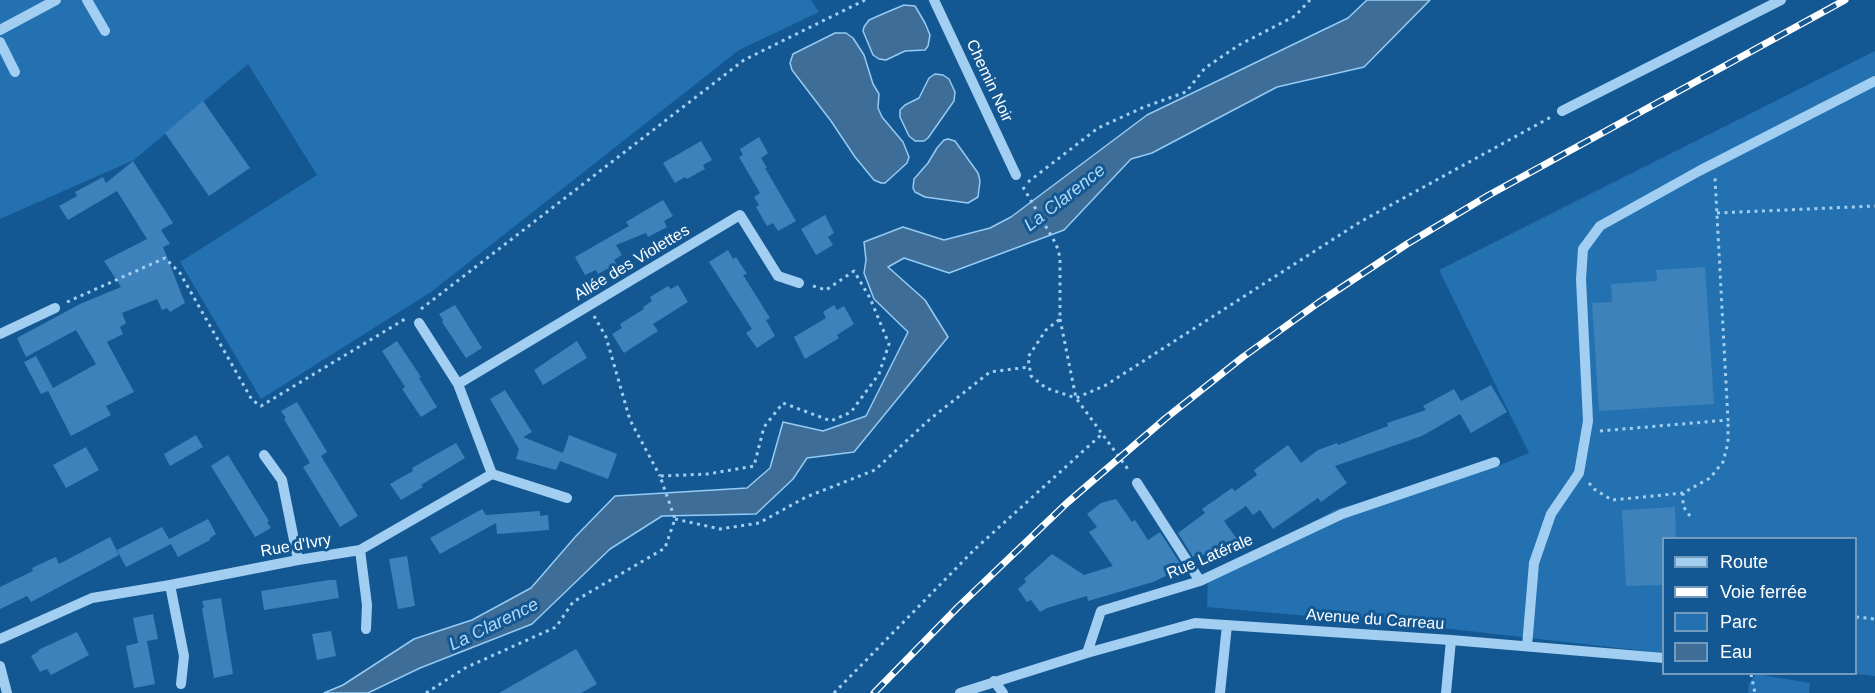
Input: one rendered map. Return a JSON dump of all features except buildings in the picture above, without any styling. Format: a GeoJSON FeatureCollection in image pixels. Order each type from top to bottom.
{"type":"FeatureCollection","features":[{"type":"Feature","properties":{"kind":"street"},"geometry":{"type":"LineString","coordinates":[[0,30],[56,0]]}},
{"type":"Feature","properties":{"kind":"street"},"geometry":{"type":"LineString","coordinates":[[87,0],[105,31]]}},
{"type":"Feature","properties":{"kind":"street","name":"Chemin Noir"},"geometry":{"type":"LineString","coordinates":[[934,0],[1016,175]]}},
{"type":"Feature","properties":{"kind":"street"},"geometry":{"type":"LineString","coordinates":[[1562,111],[1781,0]]}},
{"type":"Feature","properties":{"kind":"street"},"geometry":{"type":"LineString","coordinates":[[0,42],[15,72]]}},
{"type":"Feature","properties":{"kind":"street"},"geometry":{"type":"LineString","coordinates":[[1527,646],[1534,563],[1551,514],[1579,473],[1588,421],[1581,279],[1583,249],[1600,226],[1715,163],[1875,81]]}},
{"type":"Feature","properties":{"kind":"street","name":"Allée des Violettes"},"geometry":{"type":"LineString","coordinates":[[458,384],[740,215],[778,276],[800,283]]}},
{"type":"Feature","properties":{"kind":"street"},"geometry":{"type":"LineString","coordinates":[[0,334],[55,308]]}},
{"type":"Feature","properties":{"kind":"street"},"geometry":{"type":"LineString","coordinates":[[419,323],[458,384],[492,474],[567,498]]}},
{"type":"Feature","properties":{"kind":"street"},"geometry":{"type":"LineString","coordinates":[[264,455],[282,480],[298,560]]}},
{"type":"Feature","properties":{"kind":"street","name":"Rue Latérale"},"geometry":{"type":"LineString","coordinates":[[1087,653],[1101,611],[1200,581],[1342,514],[1495,462]]}},
{"type":"Feature","properties":{"kind":"street","name":"Rue d'Ivry"},"geometry":{"type":"LineString","coordinates":[[0,639],[92,598],[360,550],[492,474]]}},
{"type":"Feature","properties":{"kind":"street"},"geometry":{"type":"LineString","coordinates":[[1137,483],[1200,581]]}},
{"type":"Feature","properties":{"kind":"street"},"geometry":{"type":"LineString","coordinates":[[360,550],[367,604],[366,629]]}},
{"type":"Feature","properties":{"kind":"street"},"geometry":{"type":"LineString","coordinates":[[170,585],[184,656],[181,684]]}},
{"type":"Feature","properties":{"kind":"street","name":"Avenue du Carreau"},"geometry":{"type":"LineString","coordinates":[[1087,653],[1195,623],[1450,640],[1662,658]]}},
{"type":"Feature","properties":{"kind":"street"},"geometry":{"type":"LineString","coordinates":[[1220,693],[1227,626]]}},
{"type":"Feature","properties":{"kind":"street"},"geometry":{"type":"LineString","coordinates":[[1446,693],[1450,640]]}},
{"type":"Feature","properties":{"kind":"street"},"geometry":{"type":"LineString","coordinates":[[960,693],[1087,653]]}},
{"type":"Feature","properties":{"kind":"street"},"geometry":{"type":"LineString","coordinates":[[0,666],[7,693]]}},
{"type":"Feature","properties":{"kind":"street"},"geometry":{"type":"LineString","coordinates":[[994,681],[1003,693]]}},
{"type":"Feature","properties":{"kind":"path"},"geometry":{"type":"LineString","coordinates":[[55,308],[165,258],[180,273],[252,400],[261,406],[414,314],[744,60],[865,0]]}},
{"type":"Feature","properties":{"kind":"path"},"geometry":{"type":"LineString","coordinates":[[1023,186],[1098,128],[1144,107],[1186,92],[1205,68],[1239,45],[1295,16],[1310,0]]}},
{"type":"Feature","properties":{"kind":"path"},"geometry":{"type":"LineString","coordinates":[[1060,319],[1046,330],[1028,357],[1029,367],[1031,376],[1046,388],[1076,398],[1106,385],[1360,222],[1562,111]]}},
{"type":"Feature","properties":{"kind":"path"},"geometry":{"type":"LineString","coordinates":[[1579,473],[1594,489],[1612,500],[1683,493],[1710,478],[1723,462],[1728,443],[1728,420],[1715,163]]}},
{"type":"Feature","properties":{"kind":"path"},"geometry":{"type":"LineString","coordinates":[[1030,199],[1056,244],[1060,256],[1060,319],[1076,398],[1137,483]]}},
{"type":"Feature","properties":{"kind":"path"},"geometry":{"type":"LineString","coordinates":[[1717,213],[1875,206]]}},
{"type":"Feature","properties":{"kind":"path"},"geometry":{"type":"LineString","coordinates":[[660,476],[708,474],[754,466],[764,427],[783,404],[831,421],[851,412],[879,374],[889,344],[870,298],[854,271],[826,290],[800,283]]}},
{"type":"Feature","properties":{"kind":"path"},"geometry":{"type":"LineString","coordinates":[[426,693],[465,668],[556,627],[573,602],[665,548],[675,519],[665,486],[630,420],[606,336],[589,307]]}},
{"type":"Feature","properties":{"kind":"path"},"geometry":{"type":"LineString","coordinates":[[675,519],[720,529],[759,524],[807,497],[875,470],[930,419],[990,372],[1029,367]]}},
{"type":"Feature","properties":{"kind":"path"},"geometry":{"type":"LineString","coordinates":[[1586,432],[1728,420]]}},
{"type":"Feature","properties":{"kind":"path"},"geometry":{"type":"LineString","coordinates":[[834,693],[975,549],[1102,434]]}},
{"type":"Feature","properties":{"kind":"path"},"geometry":{"type":"LineString","coordinates":[[1683,493],[1683,506],[1690,516]]}},
{"type":"Feature","properties":{"kind":"path"},"geometry":{"type":"LineString","coordinates":[[1857,617],[1875,619]]}},
{"type":"Feature","properties":{"kind":"path"},"geometry":{"type":"LineString","coordinates":[[1751,675],[1755,693]]}},
{"type":"Feature","properties":{"kind":"green space"},"geometry":{"type":"Polygon","coordinates":[[[0,0],[811,0],[819,12],[739,50],[431,292],[261,399],[180,262],[317,175],[248,64],[134,160],[0,219],[0,0]]]}},
{"type":"Feature","properties":{"kind":"green space"},"geometry":{"type":"Polygon","coordinates":[[[1875,51],[1875,676],[1857,674],[1857,537],[1662,537],[1662,653],[1442,628],[1207,607],[1208,577],[1337,509],[1498,466],[1529,453],[1439,270],[1875,51]]]}},
{"type":"Feature","properties":{"kind":"green space"},"geometry":{"type":"Polygon","coordinates":[[[1755,675],[1762,675],[1810,683],[1809,693],[1748,693],[1749,683],[1755,675]]]}},
{"type":"Feature","properties":{"kind":"water","name":"La Clarence"},"geometry":{"type":"Polygon","coordinates":[[[1367,0],[1430,0],[1364,67],[1277,87],[1152,153],[1131,159],[1064,230],[949,273],[904,258],[888,267],[925,300],[948,337],[854,452],[807,458],[793,479],[756,514],[662,516],[610,549],[532,624],[420,668],[368,693],[324,693],[343,685],[414,639],[472,620],[531,588],[576,536],[615,496],[747,488],[770,468],[783,422],[823,431],[866,416],[908,332],[874,299],[864,273],[866,260],[864,242],[903,227],[944,240],[990,228],[1011,217],[1147,115],[1348,18],[1367,0]]]}},
{"type":"Feature","properties":{"kind":"water"},"geometry":{"type":"Polygon","coordinates":[[[904,5],[915,6],[925,23],[930,35],[928,46],[925,50],[905,51],[886,60],[879,59],[873,55],[863,31],[864,27],[869,20],[904,5]]]}},
{"type":"Feature","properties":{"kind":"water"},"geometry":{"type":"Polygon","coordinates":[[[835,33],[846,33],[853,38],[864,55],[873,84],[879,94],[878,108],[882,117],[903,142],[909,157],[907,163],[885,183],[874,180],[855,157],[792,70],[790,63],[793,54],[835,33]]]}},
{"type":"Feature","properties":{"kind":"water"},"geometry":{"type":"Polygon","coordinates":[[[935,74],[949,79],[955,92],[954,101],[928,138],[924,141],[915,141],[909,136],[900,117],[900,110],[919,98],[929,78],[935,74]]]}},
{"type":"Feature","properties":{"kind":"water"},"geometry":{"type":"Polygon","coordinates":[[[948,139],[955,141],[978,173],[980,181],[978,197],[968,203],[925,197],[915,192],[913,188],[914,179],[937,148],[948,139]]]}},
{"type":"Feature","properties":{"kind":"railway"},"geometry":{"type":"LineString","coordinates":[[874,693],[958,607],[1068,502],[1166,418],[1243,357],[1318,303],[1407,244],[1489,195],[1845,0]]}}]}
